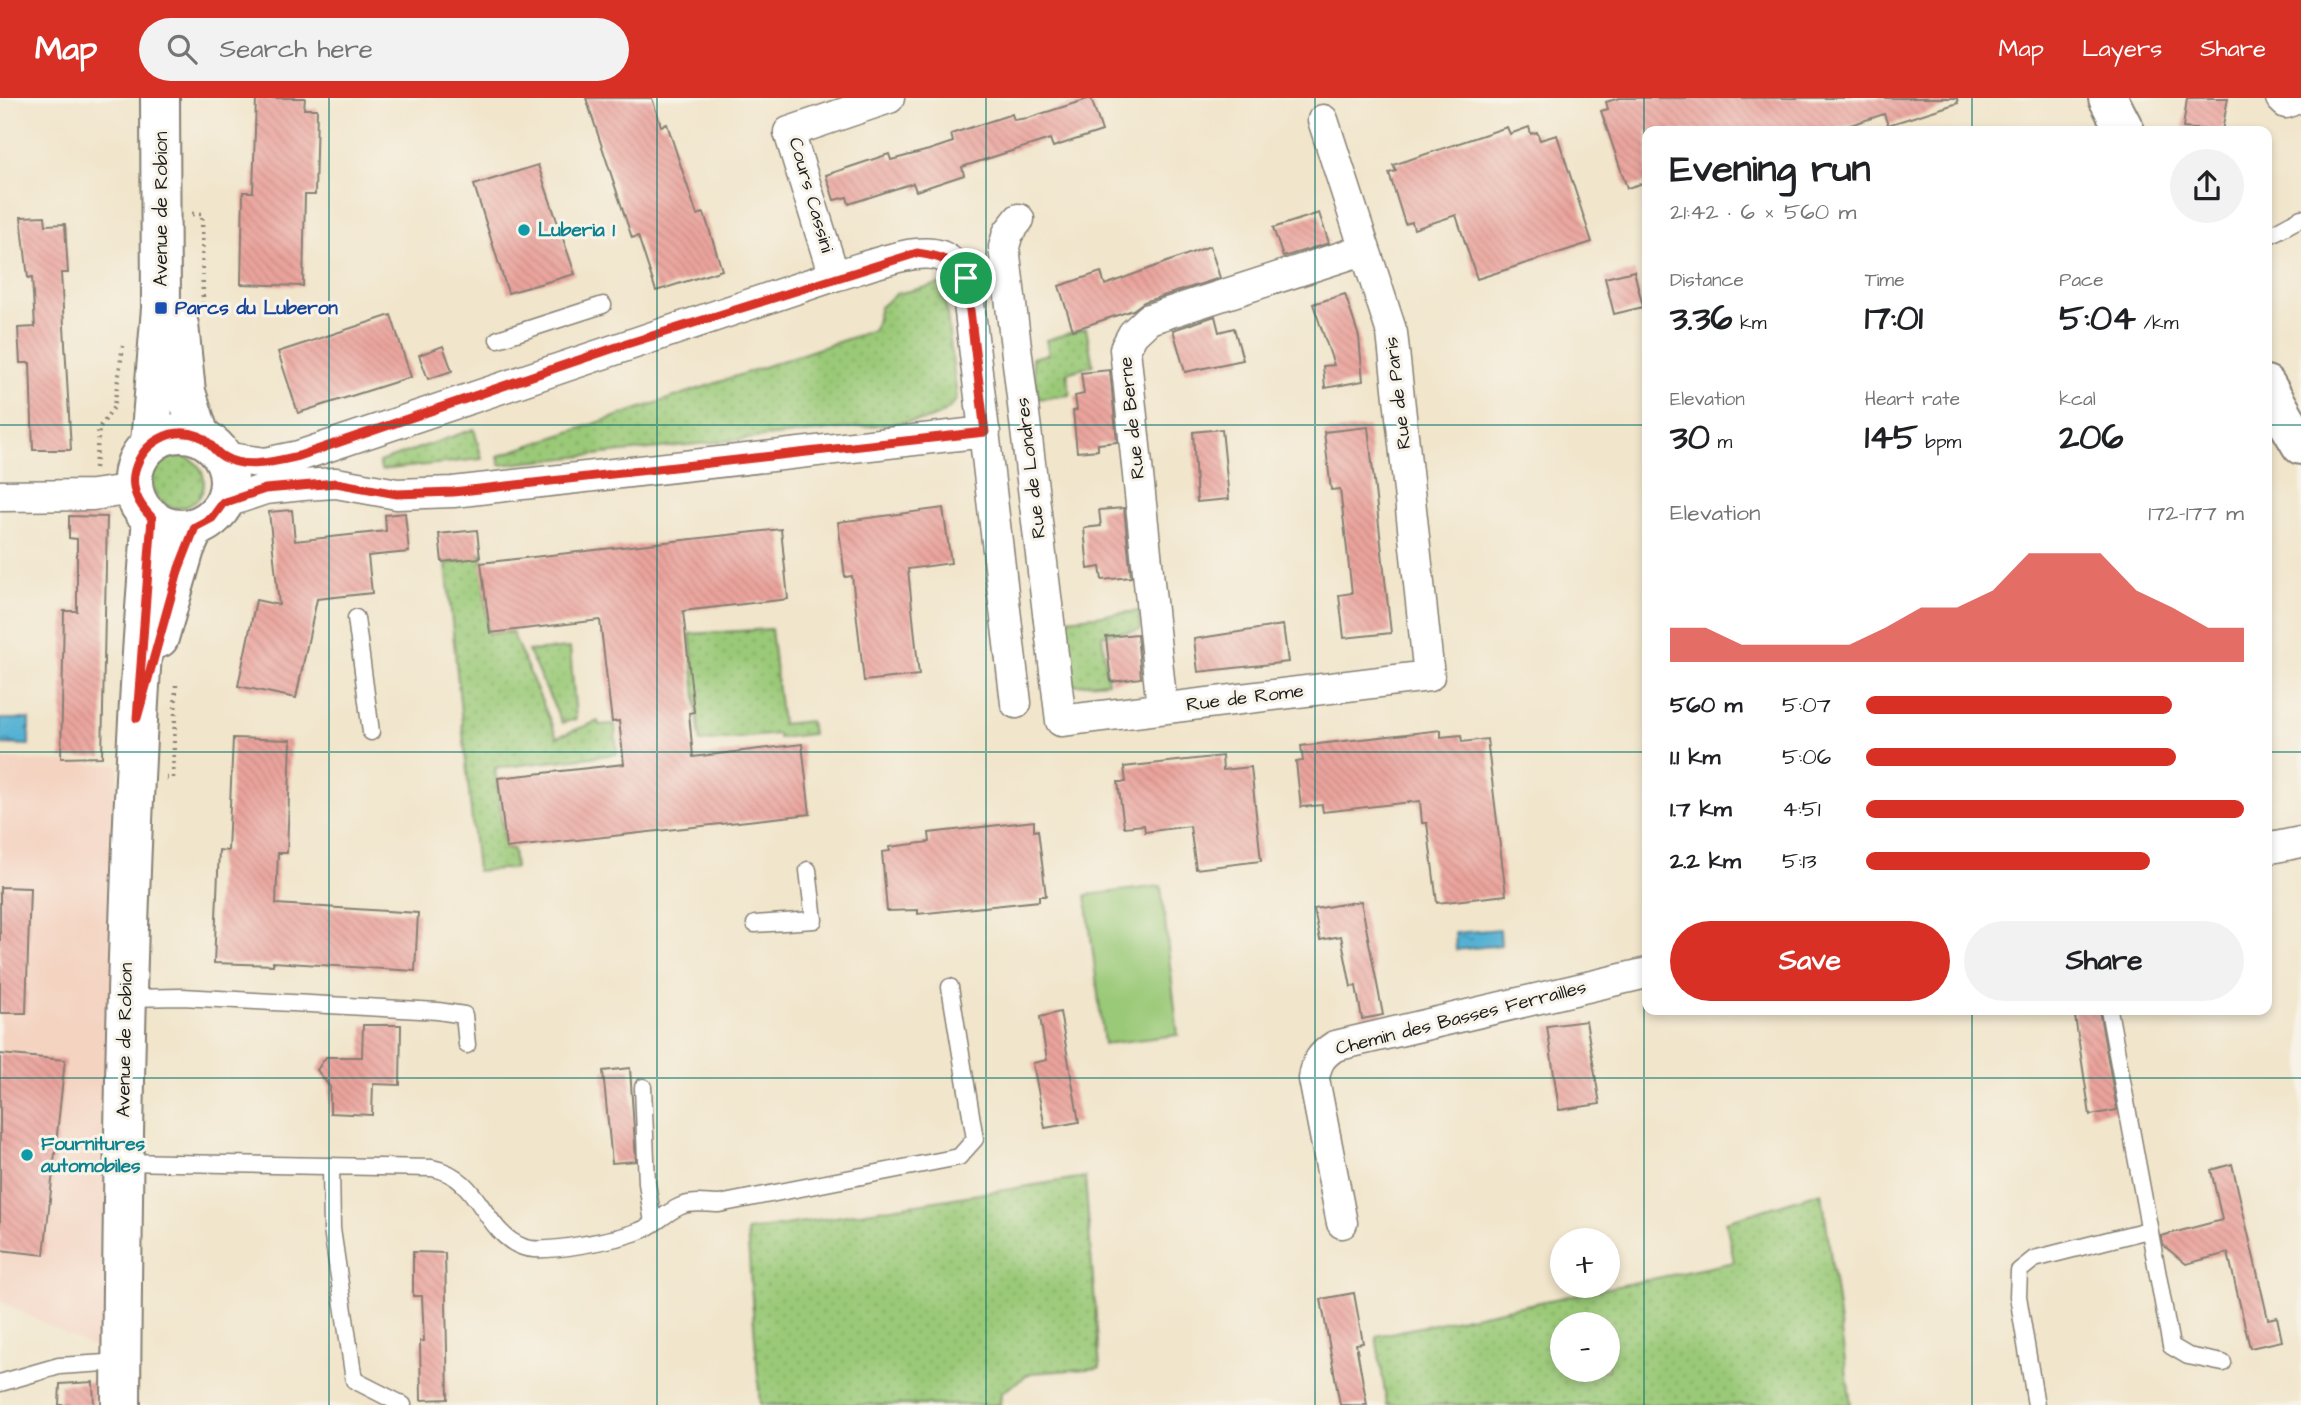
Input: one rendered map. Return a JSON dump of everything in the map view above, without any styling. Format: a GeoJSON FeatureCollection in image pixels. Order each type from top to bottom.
{"type":"FeatureCollection","features":[{"type":"Feature","properties":{"kind":"main road","name":"Avenue de Robion"},"geometry":{"type":"LineString","coordinates":[[150,444],[162,308],[160,98]]}},
{"type":"Feature","properties":{"kind":"main road","name":"Avenue de Robion"},"geometry":{"type":"LineString","coordinates":[[175,98],[180,346],[186,392],[211,447]]}},
{"type":"Feature","properties":{"kind":"main road"},"geometry":{"type":"LineString","coordinates":[[2108,98],[2122,126]]}},
{"type":"Feature","properties":{"kind":"main road"},"geometry":{"type":"LineString","coordinates":[[2272,395],[2301,445]]}},
{"type":"Feature","properties":{"kind":"main road"},"geometry":{"type":"LineString","coordinates":[[174,434],[211,447],[229,472],[229,488],[209,515],[172,527],[143,503],[137,465],[150,444],[174,434]]}},
{"type":"Feature","properties":{"kind":"main road","name":"Avenue de Robion"},"geometry":{"type":"LineString","coordinates":[[121,1405],[126,998],[143,503]]}},
{"type":"Feature","properties":{"kind":"main road","name":"Avenue de Robion"},"geometry":{"type":"LineString","coordinates":[[137,718],[179,568],[209,515]]}},
{"type":"Feature","properties":{"kind":"street","name":"Cours Cassini"},"geometry":{"type":"LineString","coordinates":[[834,276],[789,132],[889,98]]}},
{"type":"Feature","properties":{"kind":"street"},"geometry":{"type":"LineString","coordinates":[[2281,98],[2286,103],[2297,98]]}},
{"type":"Feature","properties":{"kind":"street","name":"Rue de Paris"},"geometry":{"type":"LineString","coordinates":[[1323,120],[1363,250],[1392,332],[1430,676]]}},
{"type":"Feature","properties":{"kind":"street","name":"Rue de Londres"},"geometry":{"type":"LineString","coordinates":[[1019,219],[1008,233],[1004,247],[1061,721]]}},
{"type":"Feature","properties":{"kind":"street","name":"Rue de Berne"},"geometry":{"type":"LineString","coordinates":[[1162,708],[1125,349],[1133,334],[1149,319],[1363,250]]}},
{"type":"Feature","properties":{"kind":"street"},"geometry":{"type":"LineString","coordinates":[[211,447],[265,463],[299,456],[834,276],[917,253],[940,256],[953,263],[966,278],[1016,704]]}},
{"type":"Feature","properties":{"kind":"street"},"geometry":{"type":"LineString","coordinates":[[209,515],[265,489],[336,483],[397,494],[453,492],[985,432]]}},
{"type":"Feature","properties":{"kind":"street"},"geometry":{"type":"LineString","coordinates":[[0,496],[93,495],[143,503]]}},
{"type":"Feature","properties":{"kind":"street","name":"Rue de Rome"},"geometry":{"type":"LineString","coordinates":[[1061,721],[1430,676]]}},
{"type":"Feature","properties":{"kind":"street"},"geometry":{"type":"LineString","coordinates":[[2272,848],[2301,842]]}},
{"type":"Feature","properties":{"kind":"street","name":"Chemin des Basses Ferrailles"},"geometry":{"type":"LineString","coordinates":[[1342,1223],[1314,1080],[1316,1066],[1323,1054],[1335,1046],[1642,975]]}},
{"type":"Feature","properties":{"kind":"lane"},"geometry":{"type":"LineString","coordinates":[[2272,234],[2301,218]]}},
{"type":"Feature","properties":{"kind":"lane"},"geometry":{"type":"LineString","coordinates":[[498,339],[603,304]]}},
{"type":"Feature","properties":{"kind":"lane"},"geometry":{"type":"LineString","coordinates":[[356,618],[370,732]]}},
{"type":"Feature","properties":{"kind":"lane"},"geometry":{"type":"LineString","coordinates":[[755,924],[814,920],[808,870]]}},
{"type":"Feature","properties":{"kind":"lane"},"geometry":{"type":"LineString","coordinates":[[123,1162],[447,1171],[464,1182],[511,1242],[525,1248],[558,1248],[640,1231],[683,1205],[719,1204],[959,1157],[975,1139],[950,987]]}},
{"type":"Feature","properties":{"kind":"lane"},"geometry":{"type":"LineString","coordinates":[[126,998],[182,997],[438,1011],[464,1016],[467,1045]]}},
{"type":"Feature","properties":{"kind":"lane"},"geometry":{"type":"LineString","coordinates":[[2110,1015],[2171,1346],[2188,1356],[2223,1363]]}},
{"type":"Feature","properties":{"kind":"lane"},"geometry":{"type":"LineString","coordinates":[[643,1087],[646,1184],[653,1223]]}},
{"type":"Feature","properties":{"kind":"lane"},"geometry":{"type":"LineString","coordinates":[[331,1166],[332,1229],[355,1380],[403,1405]]}},
{"type":"Feature","properties":{"kind":"lane"},"geometry":{"type":"LineString","coordinates":[[2036,1405],[2018,1296],[2019,1270],[2034,1258],[2148,1230]]}},
{"type":"Feature","properties":{"kind":"lane"},"geometry":{"type":"LineString","coordinates":[[0,1383],[59,1366],[121,1362]]}},
{"type":"Feature","properties":{"kind":"path"},"geometry":{"type":"LineString","coordinates":[[93,495],[99,428],[114,407],[118,365],[124,341]]}},
{"type":"Feature","properties":{"kind":"shaded area"},"geometry":{"type":"Polygon","coordinates":[[[0,759],[118,765],[106,1354],[0,1301],[0,759]]]}},
{"type":"Feature","properties":{"kind":"green space"},"geometry":{"type":"Polygon","coordinates":[[[939,284],[944,290],[957,398],[948,410],[935,417],[500,465],[498,456],[874,330],[880,307],[896,294],[939,284]]]}},
{"type":"Feature","properties":{"kind":"green space"},"geometry":{"type":"Polygon","coordinates":[[[1086,328],[1093,365],[1067,373],[1070,395],[1038,399],[1032,358],[1049,354],[1046,340],[1086,328]]]}},
{"type":"Feature","properties":{"kind":"green space"},"geometry":{"type":"Polygon","coordinates":[[[474,429],[482,459],[381,470],[379,462],[474,429]]]}},
{"type":"Feature","properties":{"kind":"green space"},"geometry":{"type":"Polygon","coordinates":[[[178,456],[188,458],[196,464],[202,472],[202,492],[196,500],[188,506],[178,508],[168,506],[160,500],[154,492],[152,482],[154,472],[160,464],[168,458],[178,456]]]}},
{"type":"Feature","properties":{"kind":"green space"},"geometry":{"type":"Polygon","coordinates":[[[482,553],[488,634],[512,632],[557,737],[598,721],[599,725],[615,724],[617,754],[495,768],[505,849],[513,849],[515,868],[477,871],[446,563],[462,561],[462,555],[482,553]]]}},
{"type":"Feature","properties":{"kind":"green space"},"geometry":{"type":"Polygon","coordinates":[[[1139,611],[1141,630],[1102,635],[1108,682],[1064,686],[1058,620],[1139,611]]]}},
{"type":"Feature","properties":{"kind":"green space"},"geometry":{"type":"Polygon","coordinates":[[[771,629],[782,724],[810,721],[812,734],[779,738],[778,734],[700,742],[690,634],[771,629]]]}},
{"type":"Feature","properties":{"kind":"green space"},"geometry":{"type":"Polygon","coordinates":[[[570,648],[576,719],[562,723],[528,651],[570,648]]]}},
{"type":"Feature","properties":{"kind":"green space"},"geometry":{"type":"Polygon","coordinates":[[[1161,886],[1178,1035],[1104,1044],[1086,895],[1161,886]]]}},
{"type":"Feature","properties":{"kind":"green space"},"geometry":{"type":"Polygon","coordinates":[[[1085,1177],[1100,1368],[1031,1373],[1001,1393],[1000,1405],[760,1405],[747,1231],[1085,1177]]]}},
{"type":"Feature","properties":{"kind":"green space"},"geometry":{"type":"Polygon","coordinates":[[[1822,1192],[1851,1405],[1387,1405],[1376,1336],[1560,1298],[1620,1298],[1620,1286],[1734,1262],[1726,1221],[1822,1192]]]}},
{"type":"Feature","properties":{"kind":"water"},"geometry":{"type":"Polygon","coordinates":[[[0,719],[29,719],[29,745],[0,744],[0,719]]]}},
{"type":"Feature","properties":{"kind":"water"},"geometry":{"type":"Polygon","coordinates":[[[1500,929],[1501,945],[1456,950],[1455,933],[1500,929]]]}},
{"type":"Feature","properties":{"kind":"building"},"geometry":{"type":"Polygon","coordinates":[[[256,98],[305,98],[304,109],[317,109],[315,195],[305,195],[303,286],[241,284],[243,192],[253,192],[256,98]]]}},
{"type":"Feature","properties":{"kind":"building"},"geometry":{"type":"Polygon","coordinates":[[[586,98],[652,98],[661,126],[667,124],[697,215],[704,213],[722,270],[656,291],[638,236],[632,238],[586,98]]]}},
{"type":"Feature","properties":{"kind":"building"},"geometry":{"type":"Polygon","coordinates":[[[1091,98],[1102,131],[1053,147],[1050,139],[999,155],[962,167],[964,175],[916,191],[913,183],[849,204],[847,197],[834,200],[826,175],[889,154],[891,160],[929,150],[953,142],[951,134],[1012,114],[1014,120],[1028,118],[1091,98]]]}},
{"type":"Feature","properties":{"kind":"building"},"geometry":{"type":"Polygon","coordinates":[[[1619,98],[1957,98],[1958,103],[1888,125],[1884,114],[1847,126],[1642,126],[1642,184],[1627,188],[1601,111],[1608,109],[1606,102],[1619,98]]]}},
{"type":"Feature","properties":{"kind":"building"},"geometry":{"type":"Polygon","coordinates":[[[2187,98],[2228,98],[2223,126],[2183,126],[2187,98]]]}},
{"type":"Feature","properties":{"kind":"building"},"geometry":{"type":"Polygon","coordinates":[[[1507,127],[1510,134],[1529,127],[1531,134],[1537,132],[1540,140],[1557,135],[1592,242],[1477,279],[1456,215],[1414,229],[1412,222],[1405,224],[1389,173],[1396,171],[1393,165],[1507,127]]]}},
{"type":"Feature","properties":{"kind":"building","name":"Luberia 1"},"geometry":{"type":"Polygon","coordinates":[[[538,165],[575,274],[508,293],[474,185],[538,165]]]}},
{"type":"Feature","properties":{"kind":"building"},"geometry":{"type":"Polygon","coordinates":[[[1319,213],[1329,243],[1283,257],[1273,228],[1319,213]]]}},
{"type":"Feature","properties":{"kind":"building"},"geometry":{"type":"Polygon","coordinates":[[[45,216],[46,225],[65,224],[68,273],[61,273],[71,450],[33,450],[30,363],[20,363],[18,328],[35,327],[32,277],[28,278],[21,217],[45,216]]]}},
{"type":"Feature","properties":{"kind":"building"},"geometry":{"type":"Polygon","coordinates":[[[1210,246],[1220,278],[1144,302],[1133,310],[1073,330],[1059,286],[1101,272],[1105,285],[1210,246]]]}},
{"type":"Feature","properties":{"kind":"building"},"geometry":{"type":"Polygon","coordinates":[[[1634,271],[1642,307],[1614,314],[1605,278],[1634,271]]]}},
{"type":"Feature","properties":{"kind":"building"},"geometry":{"type":"Polygon","coordinates":[[[1345,294],[1359,337],[1363,381],[1325,388],[1323,366],[1334,365],[1313,304],[1345,294]]]}},
{"type":"Feature","properties":{"kind":"building"},"geometry":{"type":"Polygon","coordinates":[[[391,315],[411,377],[298,413],[278,352],[391,315]]]}},
{"type":"Feature","properties":{"kind":"building"},"geometry":{"type":"Polygon","coordinates":[[[1215,316],[1219,332],[1234,328],[1243,360],[1185,372],[1173,330],[1215,316]]]}},
{"type":"Feature","properties":{"kind":"building"},"geometry":{"type":"Polygon","coordinates":[[[443,346],[452,371],[428,379],[419,355],[443,346]]]}},
{"type":"Feature","properties":{"kind":"building"},"geometry":{"type":"Polygon","coordinates":[[[1110,370],[1117,442],[1098,444],[1098,450],[1077,452],[1073,411],[1077,410],[1075,396],[1084,394],[1081,373],[1110,370]]]}},
{"type":"Feature","properties":{"kind":"building"},"geometry":{"type":"Polygon","coordinates":[[[1368,427],[1391,633],[1344,638],[1339,595],[1352,593],[1340,489],[1331,490],[1324,432],[1368,427]]]}},
{"type":"Feature","properties":{"kind":"building"},"geometry":{"type":"Polygon","coordinates":[[[1222,429],[1229,499],[1197,502],[1193,432],[1222,429]]]}},
{"type":"Feature","properties":{"kind":"building"},"geometry":{"type":"Polygon","coordinates":[[[943,508],[951,563],[908,569],[919,675],[864,681],[852,576],[845,577],[838,522],[943,508]]]}},
{"type":"Feature","properties":{"kind":"building"},"geometry":{"type":"Polygon","coordinates":[[[1124,508],[1131,577],[1102,580],[1100,567],[1088,569],[1084,528],[1101,526],[1099,510],[1124,508]]]}},
{"type":"Feature","properties":{"kind":"building"},"geometry":{"type":"Polygon","coordinates":[[[292,510],[295,541],[386,531],[385,515],[405,513],[409,552],[368,556],[372,593],[317,599],[296,698],[238,686],[256,600],[279,605],[269,512],[292,510]]]}},
{"type":"Feature","properties":{"kind":"building"},"geometry":{"type":"Polygon","coordinates":[[[69,516],[107,517],[102,757],[61,758],[64,611],[77,611],[77,539],[69,538],[69,516]]]}},
{"type":"Feature","properties":{"kind":"building"},"geometry":{"type":"Polygon","coordinates":[[[781,529],[788,599],[683,611],[694,712],[689,713],[693,757],[802,744],[810,814],[506,848],[498,778],[624,764],[619,721],[612,722],[600,620],[490,633],[481,563],[781,529]]]}},
{"type":"Feature","properties":{"kind":"building"},"geometry":{"type":"Polygon","coordinates":[[[477,530],[480,558],[442,562],[439,534],[477,530]]]}},
{"type":"Feature","properties":{"kind":"building"},"geometry":{"type":"Polygon","coordinates":[[[1283,625],[1288,662],[1198,672],[1194,639],[1283,625]]]}},
{"type":"Feature","properties":{"kind":"building"},"geometry":{"type":"Polygon","coordinates":[[[1137,634],[1141,678],[1111,682],[1106,637],[1137,634]]]}},
{"type":"Feature","properties":{"kind":"building"},"geometry":{"type":"Polygon","coordinates":[[[1441,730],[1441,737],[1461,735],[1462,742],[1487,739],[1506,895],[1437,903],[1427,823],[1422,823],[1420,801],[1323,812],[1322,805],[1301,807],[1296,762],[1303,761],[1301,746],[1441,730]]]}},
{"type":"Feature","properties":{"kind":"building"},"geometry":{"type":"Polygon","coordinates":[[[233,738],[291,740],[287,853],[278,853],[276,904],[418,913],[415,971],[273,962],[273,965],[214,963],[219,850],[228,851],[233,738]]]}},
{"type":"Feature","properties":{"kind":"building"},"geometry":{"type":"Polygon","coordinates":[[[1222,756],[1223,770],[1251,767],[1261,861],[1196,869],[1190,826],[1145,832],[1144,825],[1124,827],[1118,782],[1126,782],[1124,767],[1222,756]]]}},
{"type":"Feature","properties":{"kind":"building"},"geometry":{"type":"Polygon","coordinates":[[[1034,821],[1034,831],[1038,830],[1046,896],[1039,896],[1039,901],[918,914],[918,910],[887,911],[882,852],[890,851],[889,847],[930,842],[929,833],[1034,821]]]}},
{"type":"Feature","properties":{"kind":"building"},"geometry":{"type":"Polygon","coordinates":[[[0,887],[30,888],[26,1013],[0,1013],[0,887]]]}},
{"type":"Feature","properties":{"kind":"building"},"geometry":{"type":"Polygon","coordinates":[[[1361,901],[1383,1015],[1362,1019],[1356,986],[1351,987],[1341,936],[1320,940],[1314,909],[1361,901]]]}},
{"type":"Feature","properties":{"kind":"building"},"geometry":{"type":"Polygon","coordinates":[[[1060,1012],[1079,1122],[1045,1128],[1033,1063],[1047,1060],[1040,1017],[1060,1012]]]}},
{"type":"Feature","properties":{"kind":"building"},"geometry":{"type":"Polygon","coordinates":[[[2075,1015],[2100,1015],[2117,1110],[2090,1115],[2075,1015]]]}},
{"type":"Feature","properties":{"kind":"building"},"geometry":{"type":"Polygon","coordinates":[[[1586,1021],[1600,1104],[1559,1110],[1547,1026],[1586,1021]]]}},
{"type":"Feature","properties":{"kind":"building"},"geometry":{"type":"Polygon","coordinates":[[[363,1025],[401,1025],[400,1085],[373,1084],[372,1115],[330,1113],[330,1087],[317,1070],[326,1057],[362,1057],[363,1025]]]}},
{"type":"Feature","properties":{"kind":"building","name":"Fournitures automobiles"},"geometry":{"type":"Polygon","coordinates":[[[0,1054],[65,1060],[44,1255],[0,1250],[0,1054]]]}},
{"type":"Feature","properties":{"kind":"building"},"geometry":{"type":"Polygon","coordinates":[[[630,1068],[636,1161],[612,1163],[603,1071],[630,1068]]]}},
{"type":"Feature","properties":{"kind":"building"},"geometry":{"type":"Polygon","coordinates":[[[2232,1164],[2268,1319],[2277,1317],[2282,1341],[2250,1348],[2228,1253],[2186,1264],[2163,1245],[2161,1236],[2222,1220],[2211,1170],[2232,1164]]]}},
{"type":"Feature","properties":{"kind":"building"},"geometry":{"type":"Polygon","coordinates":[[[413,1252],[445,1253],[448,1399],[421,1400],[420,1341],[424,1341],[422,1296],[413,1296],[413,1252]]]}},
{"type":"Feature","properties":{"kind":"building"},"geometry":{"type":"Polygon","coordinates":[[[1354,1293],[1363,1343],[1356,1344],[1367,1405],[1340,1405],[1321,1299],[1354,1293]]]}},
{"type":"Feature","properties":{"kind":"building"},"geometry":{"type":"Polygon","coordinates":[[[93,1382],[94,1405],[59,1405],[60,1384],[93,1382]]]}},
{"type":"Feature","properties":{"kind":"place","name":"Luberia 1"},"geometry":{"type":"Point","coordinates":[524,230]}},
{"type":"Feature","properties":{"kind":"place","name":"Parcs du Luberon"},"geometry":{"type":"Point","coordinates":[161,308]}},
{"type":"Feature","properties":{"kind":"place","name":"Fournitures automobiles"},"geometry":{"type":"Point","coordinates":[27,1155]}},
{"type":"Feature","properties":{"kind":"route"},"geometry":{"type":"LineString","coordinates":[[917,253],[940,256],[953,263],[966,278],[985,432],[453,492],[397,494],[336,483],[303,485],[265,489],[223,503],[212,518],[195,527],[185,549],[137,718],[152,518],[143,510],[138,500],[134,489],[134,472],[139,457],[150,444],[165,436],[182,433],[200,436],[213,445],[223,457],[265,463],[299,456],[617,347],[834,276],[917,253]]}}]}
